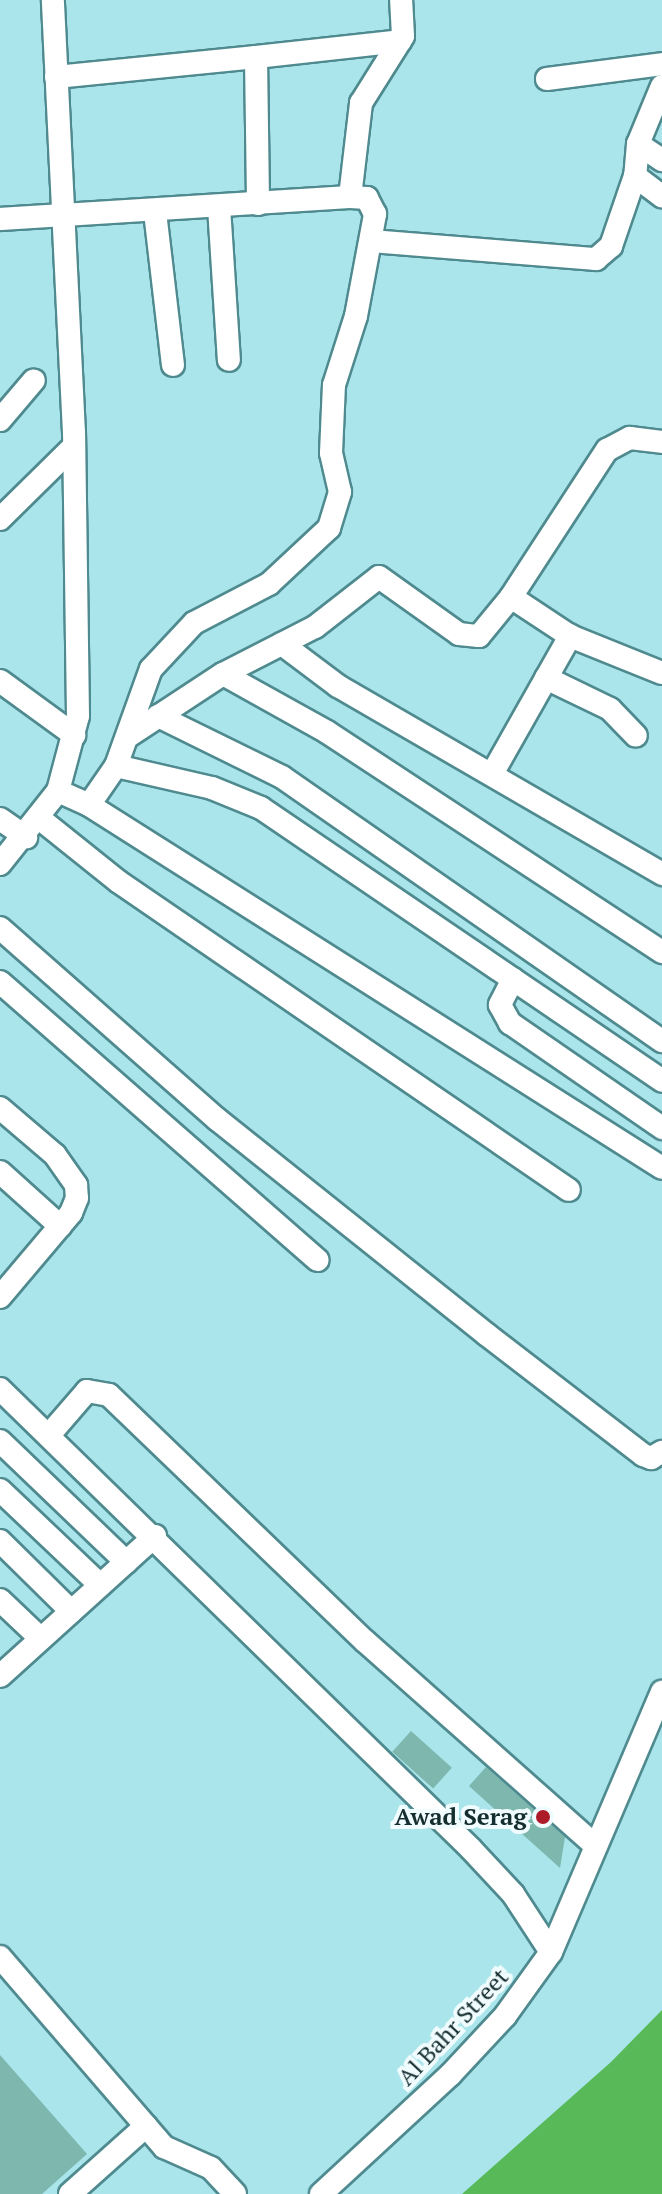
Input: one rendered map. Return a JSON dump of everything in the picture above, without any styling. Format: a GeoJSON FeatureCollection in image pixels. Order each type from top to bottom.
{"type":"FeatureCollection","features":[{"type":"Feature","properties":{"kind":"street"},"geometry":{"type":"LineString","coordinates":[[0,864],[26,837],[58,791],[74,735],[79,679],[74,446],[53,0]]}},
{"type":"Feature","properties":{"kind":"street"},"geometry":{"type":"LineString","coordinates":[[350,197],[361,103],[400,41],[401,0]]}},
{"type":"Feature","properties":{"kind":"street"},"geometry":{"type":"LineString","coordinates":[[56,77],[400,41]]}},
{"type":"Feature","properties":{"kind":"street"},"geometry":{"type":"LineString","coordinates":[[256,57],[258,204]]}},
{"type":"Feature","properties":{"kind":"street"},"geometry":{"type":"LineString","coordinates":[[547,79],[662,64]]}},
{"type":"Feature","properties":{"kind":"street"},"geometry":{"type":"LineString","coordinates":[[371,241],[596,259],[611,246],[635,176],[638,144],[662,86]]}},
{"type":"Feature","properties":{"kind":"street"},"geometry":{"type":"LineString","coordinates":[[638,144],[662,160]]}},
{"type":"Feature","properties":{"kind":"street"},"geometry":{"type":"LineString","coordinates":[[635,176],[662,196]]}},
{"type":"Feature","properties":{"kind":"street"},"geometry":{"type":"LineString","coordinates":[[0,219],[63,219],[350,197],[367,198],[374,205],[371,241],[334,385],[331,453],[340,492],[329,528],[269,584],[211,612],[181,636],[151,669],[130,735],[116,766],[89,805]]}},
{"type":"Feature","properties":{"kind":"street"},"geometry":{"type":"LineString","coordinates":[[219,207],[229,360]]}},
{"type":"Feature","properties":{"kind":"street"},"geometry":{"type":"LineString","coordinates":[[155,212],[173,365]]}},
{"type":"Feature","properties":{"kind":"street"},"geometry":{"type":"LineString","coordinates":[[0,420],[34,380]]}},
{"type":"Feature","properties":{"kind":"street"},"geometry":{"type":"LineString","coordinates":[[130,735],[223,674],[315,627],[379,577],[470,637],[487,630],[607,450],[630,438],[662,442]]}},
{"type":"Feature","properties":{"kind":"street"},"geometry":{"type":"LineString","coordinates":[[0,519],[74,446]]}},
{"type":"Feature","properties":{"kind":"street"},"geometry":{"type":"LineString","coordinates":[[511,597],[570,636],[662,673]]}},
{"type":"Feature","properties":{"kind":"street"},"geometry":{"type":"LineString","coordinates":[[492,774],[570,636]]}},
{"type":"Feature","properties":{"kind":"street"},"geometry":{"type":"LineString","coordinates":[[282,644],[338,686],[662,874]]}},
{"type":"Feature","properties":{"kind":"street"},"geometry":{"type":"LineString","coordinates":[[223,674],[327,732],[662,952]]}},
{"type":"Feature","properties":{"kind":"street"},"geometry":{"type":"LineString","coordinates":[[546,678],[610,709],[636,736]]}},
{"type":"Feature","properties":{"kind":"street"},"geometry":{"type":"LineString","coordinates":[[0,681],[74,735]]}},
{"type":"Feature","properties":{"kind":"street"},"geometry":{"type":"LineString","coordinates":[[158,716],[282,777],[662,1041]]}},
{"type":"Feature","properties":{"kind":"street"},"geometry":{"type":"LineString","coordinates":[[116,766],[212,788],[261,808],[662,1081]]}},
{"type":"Feature","properties":{"kind":"street"},"geometry":{"type":"LineString","coordinates":[[58,791],[89,805],[662,1168]]}},
{"type":"Feature","properties":{"kind":"street"},"geometry":{"type":"LineString","coordinates":[[39,818],[119,882],[569,1190]]}},
{"type":"Feature","properties":{"kind":"street"},"geometry":{"type":"LineString","coordinates":[[0,819],[26,837]]}},
{"type":"Feature","properties":{"kind":"street"},"geometry":{"type":"LineString","coordinates":[[0,928],[218,1120],[474,1324],[643,1455],[651,1458],[662,1452]]}},
{"type":"Feature","properties":{"kind":"street"},"geometry":{"type":"LineString","coordinates":[[513,979],[500,1005],[510,1023],[662,1128]]}},
{"type":"Feature","properties":{"kind":"street"},"geometry":{"type":"LineString","coordinates":[[0,982],[317,1260]]}},
{"type":"Feature","properties":{"kind":"street"},"geometry":{"type":"LineString","coordinates":[[0,1108],[55,1155],[76,1185],[77,1198],[60,1226],[0,1297]]}},
{"type":"Feature","properties":{"kind":"street"},"geometry":{"type":"LineString","coordinates":[[0,1172],[60,1226]]}},
{"type":"Feature","properties":{"kind":"street"},"geometry":{"type":"LineString","coordinates":[[0,1389],[155,1536],[505,1885],[551,1952]]}},
{"type":"Feature","properties":{"kind":"street"},"geometry":{"type":"LineString","coordinates":[[49,1435],[87,1391],[109,1395],[366,1642],[596,1846]]}},
{"type":"Feature","properties":{"kind":"street"},"geometry":{"type":"LineString","coordinates":[[0,1441],[126,1562]]}},
{"type":"Feature","properties":{"kind":"street"},"geometry":{"type":"LineString","coordinates":[[0,1490],[100,1585]]}},
{"type":"Feature","properties":{"kind":"street"},"geometry":{"type":"LineString","coordinates":[[0,1675],[155,1536]]}},
{"type":"Feature","properties":{"kind":"street"},"geometry":{"type":"LineString","coordinates":[[0,1541],[71,1611]]}},
{"type":"Feature","properties":{"kind":"street"},"geometry":{"type":"LineString","coordinates":[[0,1600],[40,1638]]}},
{"type":"Feature","properties":{"kind":"street","name":"Al Bahr Street"},"geometry":{"type":"LineString","coordinates":[[321,2194],[450,2075],[505,2016],[551,1952],[662,1692]]}},
{"type":"Feature","properties":{"kind":"street"},"geometry":{"type":"LineString","coordinates":[[0,1957],[173,2154],[219,2174],[235,2194]]}},
{"type":"Feature","properties":{"kind":"street"},"geometry":{"type":"LineString","coordinates":[[70,2194],[146,2126]]}},
{"type":"Feature","properties":{"kind":"shaded area"},"geometry":{"type":"Polygon","coordinates":[[[662,2010],[662,2194],[462,2194],[611,2062],[662,2010]]]}},
{"type":"Feature","properties":{"kind":"building"},"geometry":{"type":"Polygon","coordinates":[[[411,1731],[452,1768],[433,1789],[392,1752],[411,1731]]]}},
{"type":"Feature","properties":{"kind":"building"},"geometry":{"type":"Polygon","coordinates":[[[486,1767],[565,1837],[560,1868],[469,1786],[486,1767]]]}},
{"type":"Feature","properties":{"kind":"building"},"geometry":{"type":"Polygon","coordinates":[[[0,2055],[87,2154],[42,2194],[0,2194],[0,2055]]]}},
{"type":"Feature","properties":{"kind":"place","name":"Awad Serag"},"geometry":{"type":"Point","coordinates":[543,1817]}}]}
